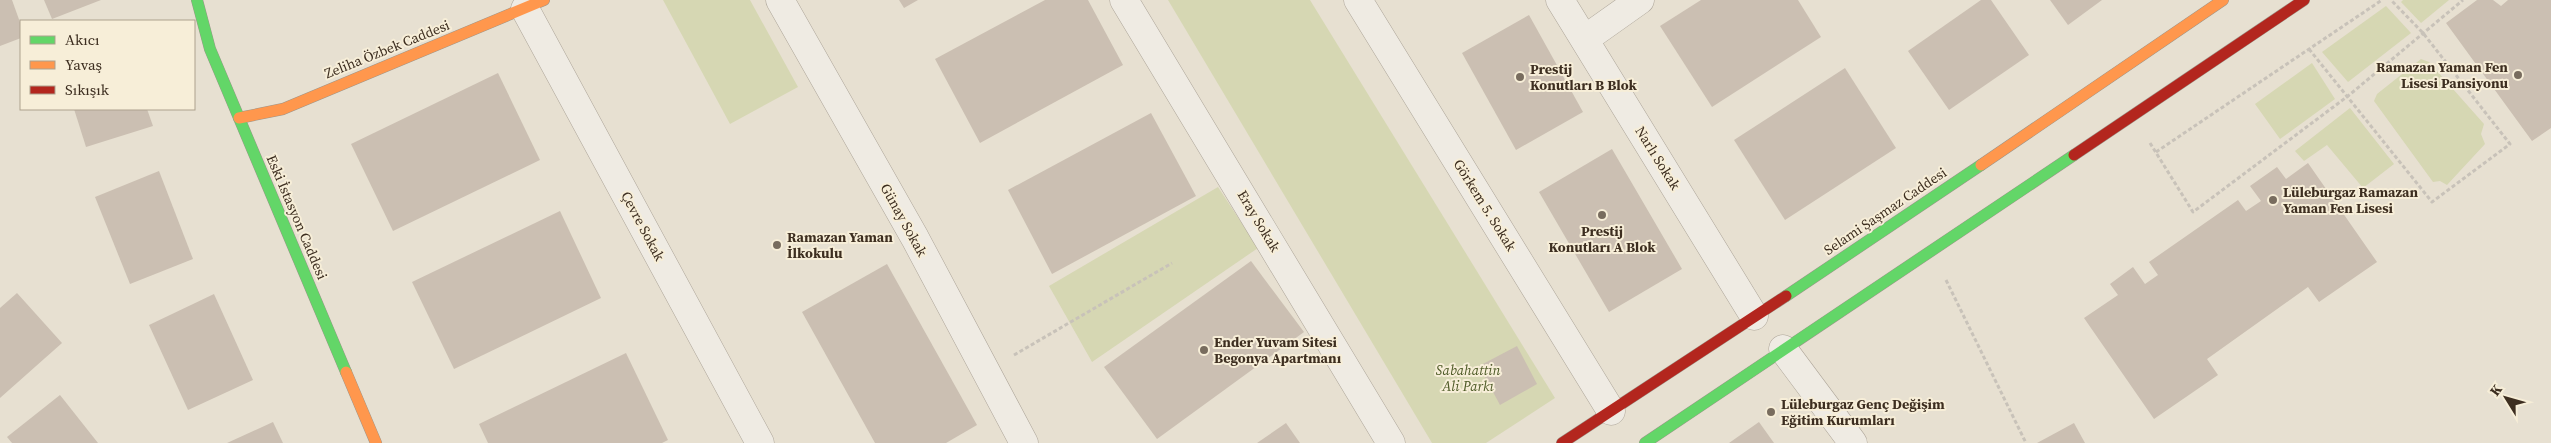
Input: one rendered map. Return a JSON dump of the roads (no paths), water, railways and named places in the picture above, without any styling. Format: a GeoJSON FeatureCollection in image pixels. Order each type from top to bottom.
{"type":"FeatureCollection","features":[{"type":"Feature","properties":{"kind":"main road","name":"Eski İstasyon Caddesi"},"geometry":{"type":"LineString","coordinates":[[197,0],[210,49],[376,443]]}},
{"type":"Feature","properties":{"kind":"main road","name":"Selami Şaşmaz Caddesi"},"geometry":{"type":"LineString","coordinates":[[1562,443],[1611,411],[1770,334],[1931,250],[2304,0]]}},
{"type":"Feature","properties":{"kind":"main road","name":"Selami Şaşmaz Caddesi"},"geometry":{"type":"LineString","coordinates":[[1645,443],[1770,334],[1848,255],[2218,1]]}},
{"type":"Feature","properties":{"kind":"main road","name":"Zeliha Özbek Caddesi"},"geometry":{"type":"LineString","coordinates":[[239,118],[283,108],[535,4]]}},
{"type":"Feature","properties":{"kind":"street","name":"Günay Sokak"},"geometry":{"type":"LineString","coordinates":[[780,0],[915,238],[1024,443]]}},
{"type":"Feature","properties":{"kind":"street","name":"Eray Sokak"},"geometry":{"type":"LineString","coordinates":[[1124,0],[1391,443]]}},
{"type":"Feature","properties":{"kind":"street","name":"Görkem 5. Sokak"},"geometry":{"type":"LineString","coordinates":[[1358,0],[1611,411]]}},
{"type":"Feature","properties":{"kind":"street","name":"Narlı Sokak"},"geometry":{"type":"LineString","coordinates":[[1560,0],[1770,334],[1853,443]]}},
{"type":"Feature","properties":{"kind":"street"},"geometry":{"type":"LineString","coordinates":[[1585,39],[1640,0]]}},
{"type":"Feature","properties":{"kind":"street","name":"Çevre Sokak"},"geometry":{"type":"LineString","coordinates":[[535,4],[760,443]]}},
{"type":"Feature","properties":{"kind":"place","name":"Ramazan Yaman Fen Lisesi Pansiyonu"},"geometry":{"type":"Point","coordinates":[2518,75]}},
{"type":"Feature","properties":{"kind":"place","name":"Prestij Konutları B Blok"},"geometry":{"type":"Point","coordinates":[1520,77]}},
{"type":"Feature","properties":{"kind":"place","name":"Lüleburgaz Ramazan Yaman Fen Lisesi"},"geometry":{"type":"Point","coordinates":[2273,200]}},
{"type":"Feature","properties":{"kind":"place","name":"Prestij Konutları A Blok"},"geometry":{"type":"Point","coordinates":[1602,215]}},
{"type":"Feature","properties":{"kind":"place","name":"Ramazan Yaman İlkokulu"},"geometry":{"type":"Point","coordinates":[777,245]}},
{"type":"Feature","properties":{"kind":"place","name":"Ender Yuvam Sitesi Begonya Apartmanı"},"geometry":{"type":"Point","coordinates":[1204,350]}},
{"type":"Feature","properties":{"kind":"place","name":"Lüleburgaz Genç Değişim Eğitim Kurumları"},"geometry":{"type":"Point","coordinates":[1771,412]}},
{"type":"Feature","properties":{"kind":"park label","name":"Sabahattin Ali Parkı"},"geometry":{"type":"Point","coordinates":[1468,378]}}]}
